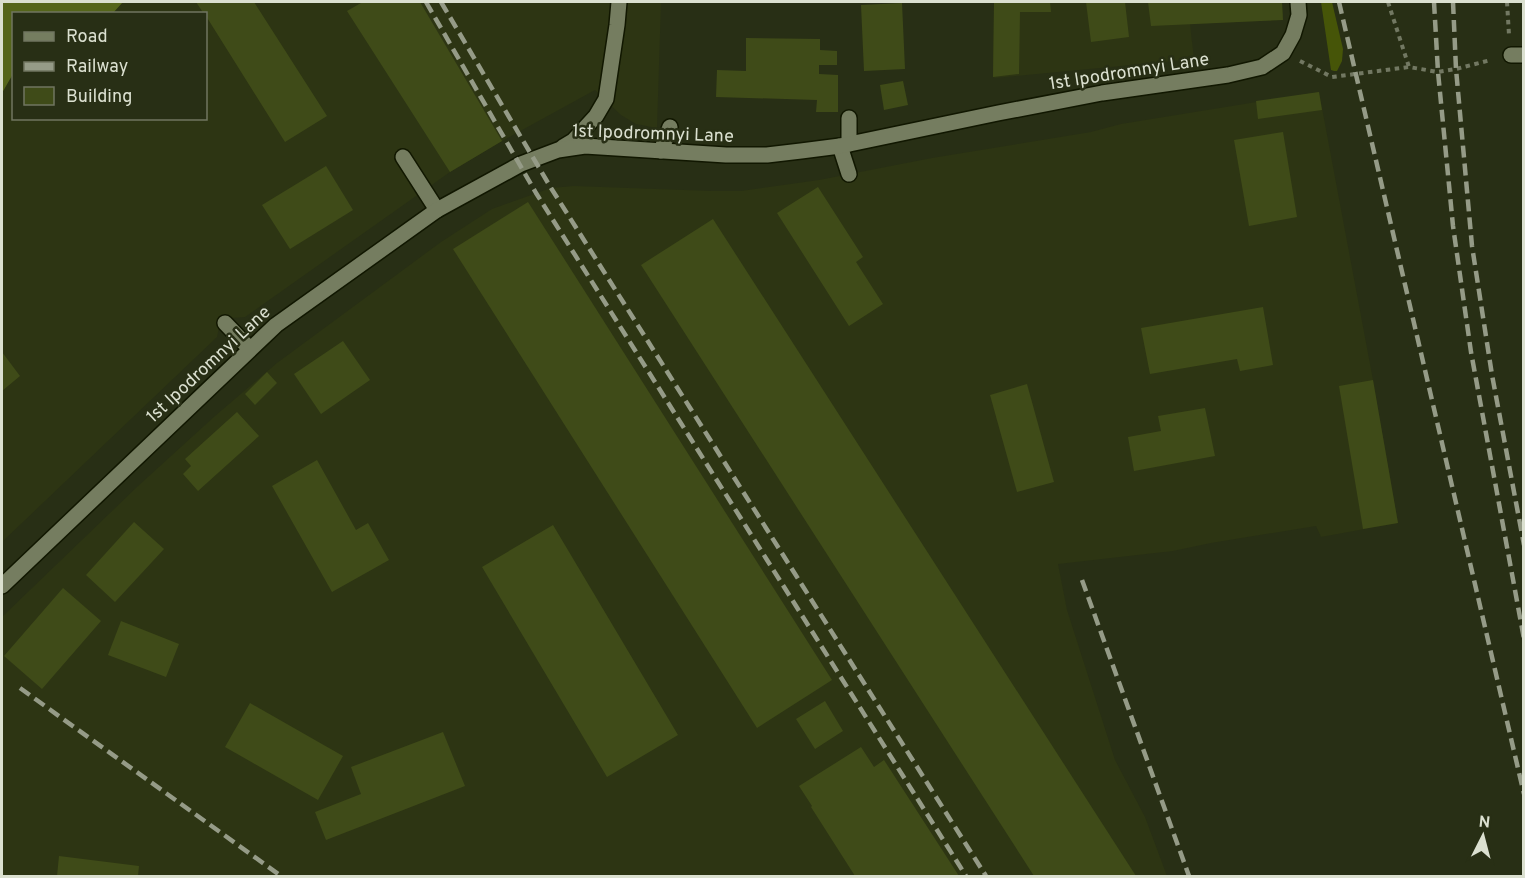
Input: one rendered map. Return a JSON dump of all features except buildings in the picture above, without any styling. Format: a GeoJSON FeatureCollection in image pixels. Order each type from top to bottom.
{"type":"FeatureCollection","features":[{"type":"Feature","properties":{"kind":"street"},"geometry":{"type":"LineString","coordinates":[[558,150],[573,141],[597,116],[606,99],[618,25],[619,2]]}},
{"type":"Feature","properties":{"kind":"street"},"geometry":{"type":"LineString","coordinates":[[1283,53],[1293,35],[1299,15],[1298,2]]}},
{"type":"Feature","properties":{"kind":"street","name":"1st Ipodromnyi Lane"},"geometry":{"type":"LineString","coordinates":[[2,586],[276,325],[436,210],[520,164],[558,150],[585,146],[726,156],[845,145],[1102,93],[1228,75],[1262,67],[1283,53]]}},
{"type":"Feature","properties":{"kind":"street"},"geometry":{"type":"LineString","coordinates":[[849,118],[845,145],[849,174]]}},
{"type":"Feature","properties":{"kind":"street"},"geometry":{"type":"LineString","coordinates":[[661,151],[670,127]]}},
{"type":"Feature","properties":{"kind":"street"},"geometry":{"type":"LineString","coordinates":[[403,157],[436,210]]}},
{"type":"Feature","properties":{"kind":"street"},"geometry":{"type":"LineString","coordinates":[[225,323],[250,349]]}},
{"type":"Feature","properties":{"kind":"path"},"geometry":{"type":"LineString","coordinates":[[1388,2],[1409,67]]}},
{"type":"Feature","properties":{"kind":"path"},"geometry":{"type":"LineString","coordinates":[[1283,53],[1332,76],[1409,67],[1438,72],[1456,69],[1517,55],[1507,2]]}},
{"type":"Feature","properties":{"kind":"shaded area"},"geometry":{"type":"Polygon","coordinates":[[[123,2],[661,2],[657,128],[636,124],[621,115],[595,90],[450,172],[245,317],[232,318],[219,327],[217,337],[2,542],[2,93],[12,76],[12,120],[207,120],[207,12],[114,12],[123,2]]]}},
{"type":"Feature","properties":{"kind":"shaded area"},"geometry":{"type":"Polygon","coordinates":[[[994,2],[1282,2],[1283,20],[1190,24],[1194,59],[995,78],[993,77],[994,2]]]}},
{"type":"Feature","properties":{"kind":"shaded area"},"geometry":{"type":"Polygon","coordinates":[[[1319,92],[1398,523],[1321,537],[1316,526],[1173,551],[1058,564],[1067,610],[1115,760],[1145,817],[1167,876],[2,876],[2,617],[137,487],[277,363],[441,242],[492,209],[551,188],[574,186],[741,191],[819,180],[932,158],[1091,132],[1121,124],[1319,92]]]}},
{"type":"Feature","properties":{"kind":"green space"},"geometry":{"type":"Polygon","coordinates":[[[2,2],[123,2],[114,12],[12,12],[12,76],[2,93],[2,2]]]}},
{"type":"Feature","properties":{"kind":"green space"},"geometry":{"type":"Polygon","coordinates":[[[1321,2],[1332,2],[1343,49],[1342,61],[1337,71],[1331,70],[1321,2]]]}},
{"type":"Feature","properties":{"kind":"railway"},"geometry":{"type":"LineString","coordinates":[[426,2],[536,193],[966,876]]}},
{"type":"Feature","properties":{"kind":"railway"},"geometry":{"type":"LineString","coordinates":[[441,2],[551,188],[986,876]]}},
{"type":"Feature","properties":{"kind":"railway"},"geometry":{"type":"LineString","coordinates":[[1339,2],[1524,794]]}},
{"type":"Feature","properties":{"kind":"railway"},"geometry":{"type":"LineString","coordinates":[[1434,2],[1438,72],[1453,226],[1471,352],[1524,639]]}},
{"type":"Feature","properties":{"kind":"railway"},"geometry":{"type":"LineString","coordinates":[[1453,2],[1456,69],[1472,246],[1492,375],[1524,545]]}},
{"type":"Feature","properties":{"kind":"railway"},"geometry":{"type":"LineString","coordinates":[[1082,580],[1189,876]]}},
{"type":"Feature","properties":{"kind":"railway"},"geometry":{"type":"LineString","coordinates":[[20,688],[281,876]]}}]}
